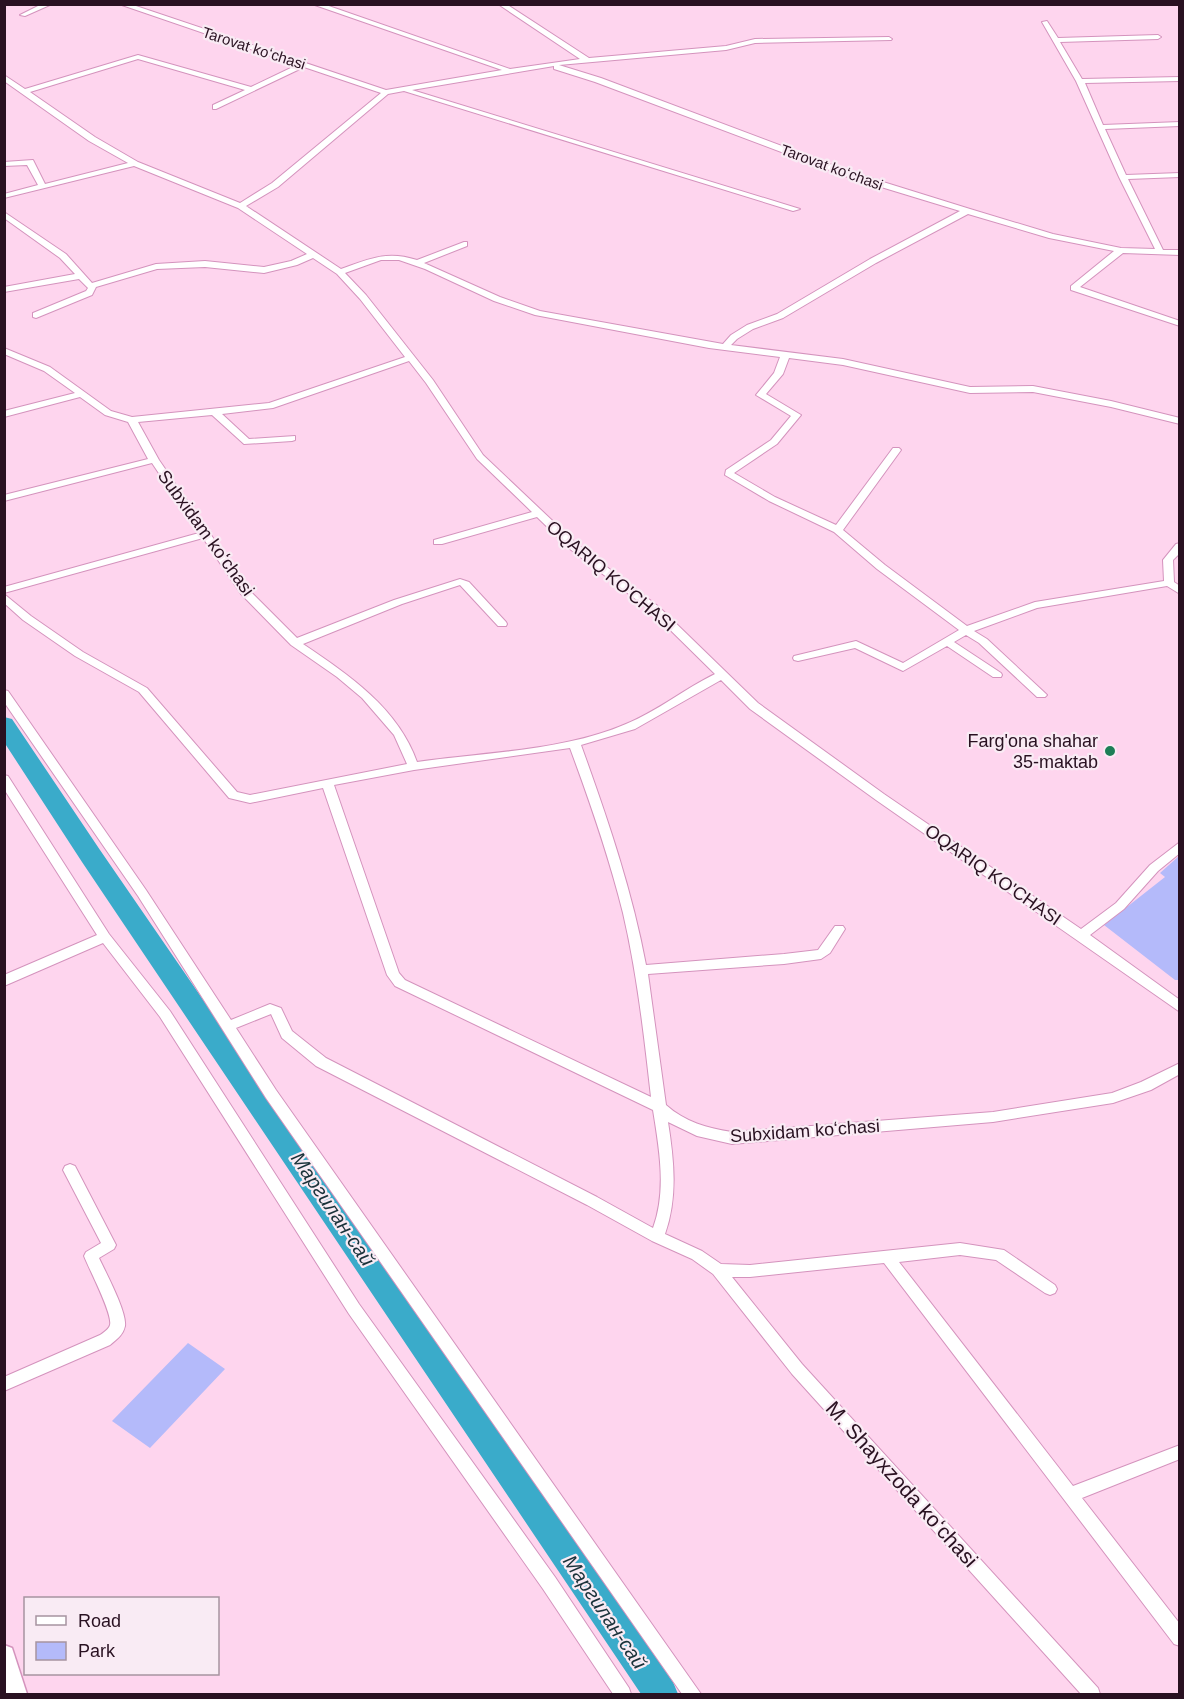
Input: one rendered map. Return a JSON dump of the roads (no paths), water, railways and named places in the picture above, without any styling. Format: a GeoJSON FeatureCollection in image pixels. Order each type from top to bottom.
{"type":"FeatureCollection","features":[{"type":"Feature","properties":{"kind":"main road"},"geometry":{"type":"LineString","coordinates":[[4,1656],[15,1695]]}},
{"type":"Feature","properties":{"kind":"street"},"geometry":{"type":"LineString","coordinates":[[23,15],[49,4]]}},
{"type":"Feature","properties":{"kind":"street","name":"Tarovat koʻchasi"},"geometry":{"type":"LineString","coordinates":[[123,4],[386,92]]}},
{"type":"Feature","properties":{"kind":"street"},"geometry":{"type":"LineString","coordinates":[[315,4],[509,71]]}},
{"type":"Feature","properties":{"kind":"street"},"geometry":{"type":"LineString","coordinates":[[501,4],[588,61]]}},
{"type":"Feature","properties":{"kind":"street"},"geometry":{"type":"LineString","coordinates":[[1045,22],[1080,81],[1160,252]]}},
{"type":"Feature","properties":{"kind":"street"},"geometry":{"type":"LineString","coordinates":[[1055,40],[1158,37]]}},
{"type":"Feature","properties":{"kind":"street"},"geometry":{"type":"LineString","coordinates":[[241,206],[275,185],[386,92],[550,64],[726,48],[755,41],[889,39]]}},
{"type":"Feature","properties":{"kind":"street"},"geometry":{"type":"LineString","coordinates":[[25,91],[138,57],[250,89]]}},
{"type":"Feature","properties":{"kind":"street","name":"Tarovat koʻchasi"},"geometry":{"type":"LineString","coordinates":[[550,64],[848,174],[967,211],[1052,236],[1121,250],[1179,253]]}},
{"type":"Feature","properties":{"kind":"street"},"geometry":{"type":"LineString","coordinates":[[216,107],[302,65]]}},
{"type":"Feature","properties":{"kind":"street","name":"OQARIQ KO'CHASI"},"geometry":{"type":"LineString","coordinates":[[4,77],[92,139],[135,164],[241,206],[340,272],[363,297],[430,382],[480,457],[574,547],[655,609],[754,706],[880,797],[1081,935],[1179,1007]]}},
{"type":"Feature","properties":{"kind":"street"},"geometry":{"type":"LineString","coordinates":[[1080,81],[1179,79]]}},
{"type":"Feature","properties":{"kind":"street"},"geometry":{"type":"LineString","coordinates":[[404,89],[796,209]]}},
{"type":"Feature","properties":{"kind":"street"},"geometry":{"type":"LineString","coordinates":[[1102,127],[1179,124]]}},
{"type":"Feature","properties":{"kind":"street"},"geometry":{"type":"LineString","coordinates":[[4,164],[30,162],[43,187]]}},
{"type":"Feature","properties":{"kind":"street"},"geometry":{"type":"LineString","coordinates":[[4,196],[135,164]]}},
{"type":"Feature","properties":{"kind":"street"},"geometry":{"type":"LineString","coordinates":[[1123,177],[1179,175]]}},
{"type":"Feature","properties":{"kind":"street"},"geometry":{"type":"LineString","coordinates":[[725,347],[734,337],[750,327],[780,316],[873,261],[967,211]]}},
{"type":"Feature","properties":{"kind":"street"},"geometry":{"type":"LineString","coordinates":[[4,214],[63,256],[90,286],[90,292],[36,315]]}},
{"type":"Feature","properties":{"kind":"street"},"geometry":{"type":"LineString","coordinates":[[417,262],[464,244]]}},
{"type":"Feature","properties":{"kind":"street"},"geometry":{"type":"LineString","coordinates":[[1121,250],[1074,288],[1179,324]]}},
{"type":"Feature","properties":{"kind":"street"},"geometry":{"type":"LineString","coordinates":[[90,286],[156,267],[205,264],[264,270],[294,263],[314,254]]}},
{"type":"Feature","properties":{"kind":"street"},"geometry":{"type":"LineString","coordinates":[[340,272],[392,257],[417,262],[526,310],[725,347],[843,362],[970,390],[1033,389],[1112,404],[1179,421]]}},
{"type":"Feature","properties":{"kind":"street"},"geometry":{"type":"LineString","coordinates":[[4,290],[80,276]]}},
{"type":"Feature","properties":{"kind":"street"},"geometry":{"type":"LineString","coordinates":[[4,351],[47,369],[108,413],[132,420],[270,406],[410,358]]}},
{"type":"Feature","properties":{"kind":"street"},"geometry":{"type":"LineString","coordinates":[[785,356],[778,374],[761,395],[796,415],[774,442],[729,472],[729,475],[772,499],[838,530],[881,567],[982,641],[1041,695]]}},
{"type":"Feature","properties":{"kind":"street"},"geometry":{"type":"LineString","coordinates":[[4,414],[82,394]]}},
{"type":"Feature","properties":{"kind":"street"},"geometry":{"type":"LineString","coordinates":[[216,412],[247,442],[292,438]]}},
{"type":"Feature","properties":{"kind":"street","name":"Subxidam koʻchasi"},"geometry":{"type":"LineString","coordinates":[[132,420],[154,460],[245,591],[295,643],[341,675],[366,696],[399,732],[413,766]]}},
{"type":"Feature","properties":{"kind":"street"},"geometry":{"type":"LineString","coordinates":[[838,530],[896,450]]}},
{"type":"Feature","properties":{"kind":"street"},"geometry":{"type":"LineString","coordinates":[[4,498],[154,460]]}},
{"type":"Feature","properties":{"kind":"street"},"geometry":{"type":"LineString","coordinates":[[438,542],[538,513]]}},
{"type":"Feature","properties":{"kind":"street"},"geometry":{"type":"LineString","coordinates":[[4,590],[207,534]]}},
{"type":"Feature","properties":{"kind":"street"},"geometry":{"type":"LineString","coordinates":[[1168,583],[1168,560],[1179,546]]}},
{"type":"Feature","properties":{"kind":"street"},"geometry":{"type":"LineString","coordinates":[[295,643],[398,602],[460,582],[465,584],[502,624]]}},
{"type":"Feature","properties":{"kind":"street"},"geometry":{"type":"LineString","coordinates":[[798,658],[856,644],[903,668],[949,643],[966,630],[1035,605],[1168,583],[1179,591]]}},
{"type":"Feature","properties":{"kind":"street"},"geometry":{"type":"LineString","coordinates":[[4,597],[27,618],[79,654],[143,690],[233,795],[250,800],[413,766],[576,745],[637,724],[702,683],[721,675]]}},
{"type":"Feature","properties":{"kind":"street"},"geometry":{"type":"LineString","coordinates":[[949,643],[997,675]]}},
{"type":"Feature","properties":{"kind":"street"},"geometry":{"type":"LineString","coordinates":[[4,693],[142,893],[284,1113],[692,1695]]}},
{"type":"Feature","properties":{"kind":"street"},"geometry":{"type":"LineString","coordinates":[[576,745],[619,875],[639,970],[653,1054],[658,1107],[668,1164],[665,1220],[657,1237]]}},
{"type":"Feature","properties":{"kind":"street"},"geometry":{"type":"LineString","coordinates":[[4,779],[105,937],[165,1014],[354,1309],[549,1583],[623,1695]]}},
{"type":"Feature","properties":{"kind":"street","name":"Subxidam koʻchasi"},"geometry":{"type":"LineString","coordinates":[[327,783],[393,975],[400,983],[658,1107],[670,1119],[707,1135],[732,1138],[993,1117],[1122,1095],[1146,1086],[1179,1068]]}},
{"type":"Feature","properties":{"kind":"street"},"geometry":{"type":"LineString","coordinates":[[1081,935],[1120,906],[1154,868],[1179,846]]}},
{"type":"Feature","properties":{"kind":"street"},"geometry":{"type":"LineString","coordinates":[[639,970],[821,954],[826,950],[839,928]]}},
{"type":"Feature","properties":{"kind":"street"},"geometry":{"type":"LineString","coordinates":[[4,981],[105,937]]}},
{"type":"Feature","properties":{"kind":"street"},"geometry":{"type":"LineString","coordinates":[[228,1026],[270,1009],[276,1011],[287,1034],[321,1062],[592,1201],[657,1237],[697,1255],[718,1270],[750,1271],[960,1248],[999,1254],[1050,1289]]}},
{"type":"Feature","properties":{"kind":"street"},"geometry":{"type":"LineString","coordinates":[[4,1383],[105,1340],[115,1332],[118,1324],[112,1302],[91,1256],[109,1245],[70,1170]]}},
{"type":"Feature","properties":{"kind":"street"},"geometry":{"type":"LineString","coordinates":[[887,1257],[1179,1638]]}},
{"type":"Feature","properties":{"kind":"street","name":"M. Shayxzoda koʻchasi"},"geometry":{"type":"LineString","coordinates":[[718,1270],[797,1369],[1092,1695]]}},
{"type":"Feature","properties":{"kind":"street"},"geometry":{"type":"LineString","coordinates":[[1069,1495],[1179,1452]]}},
{"type":"Feature","properties":{"kind":"waterway","name":"Маргилан-сай"},"geometry":{"type":"LineString","coordinates":[[4,724],[91,856],[661,1694]]}},
{"type":"Feature","properties":{"kind":"place","name":"Farg'ona shahar 35-maktab"},"geometry":{"type":"Point","coordinates":[1110,751]}}]}
